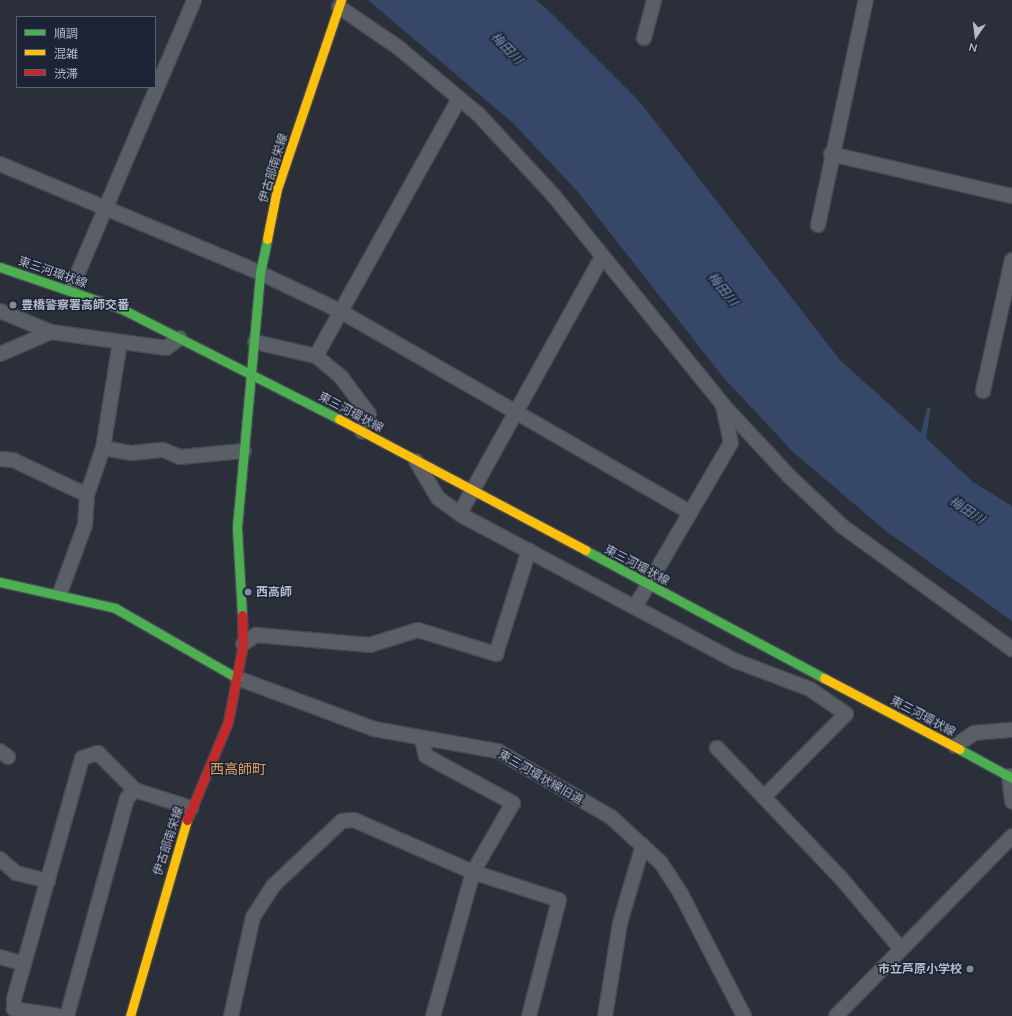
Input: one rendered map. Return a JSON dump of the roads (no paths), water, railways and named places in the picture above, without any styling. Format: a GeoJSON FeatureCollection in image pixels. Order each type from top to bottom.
{"type":"FeatureCollection","features":[{"type":"Feature","properties":{"kind":"main road","name":"伊古部南栄線"},"geometry":{"type":"LineString","coordinates":[[250,372],[255,342],[260,273],[277,189],[340,4]]}},
{"type":"Feature","properties":{"kind":"main road","name":"東三河環状線"},"geometry":{"type":"LineString","coordinates":[[0,267],[120,308],[250,372],[1010,777]]}},
{"type":"Feature","properties":{"kind":"main road"},"geometry":{"type":"LineString","coordinates":[[0,582],[60,593],[125,613],[238,678],[243,644],[237,527],[250,372]]}},
{"type":"Feature","properties":{"kind":"main road","name":"伊古部南栄線"},"geometry":{"type":"LineString","coordinates":[[130,1016],[179,840],[228,722],[238,678]]}},
{"type":"Feature","properties":{"kind":"street"},"geometry":{"type":"LineString","coordinates":[[156,88],[194,0]]}},
{"type":"Feature","properties":{"kind":"street"},"geometry":{"type":"LineString","coordinates":[[644,38],[654,0]]}},
{"type":"Feature","properties":{"kind":"street"},"geometry":{"type":"LineString","coordinates":[[818,225],[831,154],[866,0]]}},
{"type":"Feature","properties":{"kind":"street"},"geometry":{"type":"LineString","coordinates":[[340,4],[399,48],[478,114],[554,196],[723,405],[842,526],[1012,649]]}},
{"type":"Feature","properties":{"kind":"street"},"geometry":{"type":"LineString","coordinates":[[71,290],[104,208],[156,88]]}},
{"type":"Feature","properties":{"kind":"street"},"geometry":{"type":"LineString","coordinates":[[316,356],[459,99]]}},
{"type":"Feature","properties":{"kind":"street"},"geometry":{"type":"LineString","coordinates":[[831,154],[1012,196]]}},
{"type":"Feature","properties":{"kind":"street"},"geometry":{"type":"LineString","coordinates":[[0,164],[260,273],[340,311],[689,512]]}},
{"type":"Feature","properties":{"kind":"street"},"geometry":{"type":"LineString","coordinates":[[460,513],[470,489],[515,413],[602,257]]}},
{"type":"Feature","properties":{"kind":"street"},"geometry":{"type":"LineString","coordinates":[[983,391],[1012,260]]}},
{"type":"Feature","properties":{"kind":"street"},"geometry":{"type":"LineString","coordinates":[[0,311],[51,332],[166,348],[180,338]]}},
{"type":"Feature","properties":{"kind":"street"},"geometry":{"type":"LineString","coordinates":[[0,354],[51,332]]}},
{"type":"Feature","properties":{"kind":"street"},"geometry":{"type":"LineString","coordinates":[[60,593],[85,525],[87,495],[103,448],[120,342]]}},
{"type":"Feature","properties":{"kind":"street"},"geometry":{"type":"LineString","coordinates":[[255,342],[316,356],[340,377],[369,414],[362,432]]}},
{"type":"Feature","properties":{"kind":"street"},"geometry":{"type":"LineString","coordinates":[[635,607],[689,512],[731,443],[723,405]]}},
{"type":"Feature","properties":{"kind":"street"},"geometry":{"type":"LineString","coordinates":[[103,448],[132,453],[162,450],[180,457],[244,451]]}},
{"type":"Feature","properties":{"kind":"street"},"geometry":{"type":"LineString","coordinates":[[0,458],[13,460],[87,495]]}},
{"type":"Feature","properties":{"kind":"street"},"geometry":{"type":"LineString","coordinates":[[416,461],[438,498],[460,513],[736,661],[810,689],[846,714],[764,797]]}},
{"type":"Feature","properties":{"kind":"street"},"geometry":{"type":"LineString","coordinates":[[243,644],[256,635],[370,645],[418,630],[496,654],[529,550]]}},
{"type":"Feature","properties":{"kind":"street","name":"東三河環状線旧道"},"geometry":{"type":"LineString","coordinates":[[238,678],[374,729],[422,739],[498,751],[611,817],[661,863],[681,894],[744,1016]]}},
{"type":"Feature","properties":{"kind":"street"},"geometry":{"type":"LineString","coordinates":[[954,746],[974,733],[1012,730]]}},
{"type":"Feature","properties":{"kind":"street"},"geometry":{"type":"LineString","coordinates":[[422,739],[426,756],[513,803],[473,872],[434,1016]]}},
{"type":"Feature","properties":{"kind":"street"},"geometry":{"type":"LineString","coordinates":[[717,748],[840,877],[901,949]]}},
{"type":"Feature","properties":{"kind":"street"},"geometry":{"type":"LineString","coordinates":[[59,1016],[14,1008],[24,964],[82,758],[98,753],[135,790],[192,808]]}},
{"type":"Feature","properties":{"kind":"street"},"geometry":{"type":"LineString","coordinates":[[1010,777],[1012,802]]}},
{"type":"Feature","properties":{"kind":"street"},"geometry":{"type":"LineString","coordinates":[[67,1016],[127,798],[135,790]]}},
{"type":"Feature","properties":{"kind":"street"},"geometry":{"type":"LineString","coordinates":[[231,1016],[253,917],[274,885],[342,821],[354,820],[473,872],[559,900],[529,1016]]}},
{"type":"Feature","properties":{"kind":"street"},"geometry":{"type":"LineString","coordinates":[[836,1016],[1012,836]]}},
{"type":"Feature","properties":{"kind":"street"},"geometry":{"type":"LineString","coordinates":[[605,1016],[620,923],[643,845]]}},
{"type":"Feature","properties":{"kind":"street"},"geometry":{"type":"LineString","coordinates":[[0,859],[16,873],[48,881]]}},
{"type":"Feature","properties":{"kind":"street"},"geometry":{"type":"LineString","coordinates":[[0,957],[24,964]]}},
{"type":"Feature","properties":{"kind":"water","name":"梅田川"},"geometry":{"type":"Polygon","coordinates":[[[368,0],[536,0],[548,10],[639,101],[840,360],[921,433],[927,408],[931,407],[926,438],[973,482],[1012,506],[1012,621],[886,531],[793,452],[723,377],[578,192],[514,124],[368,0]]]}},
{"type":"Feature","properties":{"kind":"place","name":"豊橋警察署高師交番"},"geometry":{"type":"Point","coordinates":[13,305]}},
{"type":"Feature","properties":{"kind":"place","name":"西高師"},"geometry":{"type":"Point","coordinates":[248,592]}},
{"type":"Feature","properties":{"kind":"place","name":"市立芦原小学校"},"geometry":{"type":"Point","coordinates":[970,969]}},
{"type":"Feature","properties":{"kind":"district","name":"西高師町"},"geometry":{"type":"Point","coordinates":[238,769]}}]}
